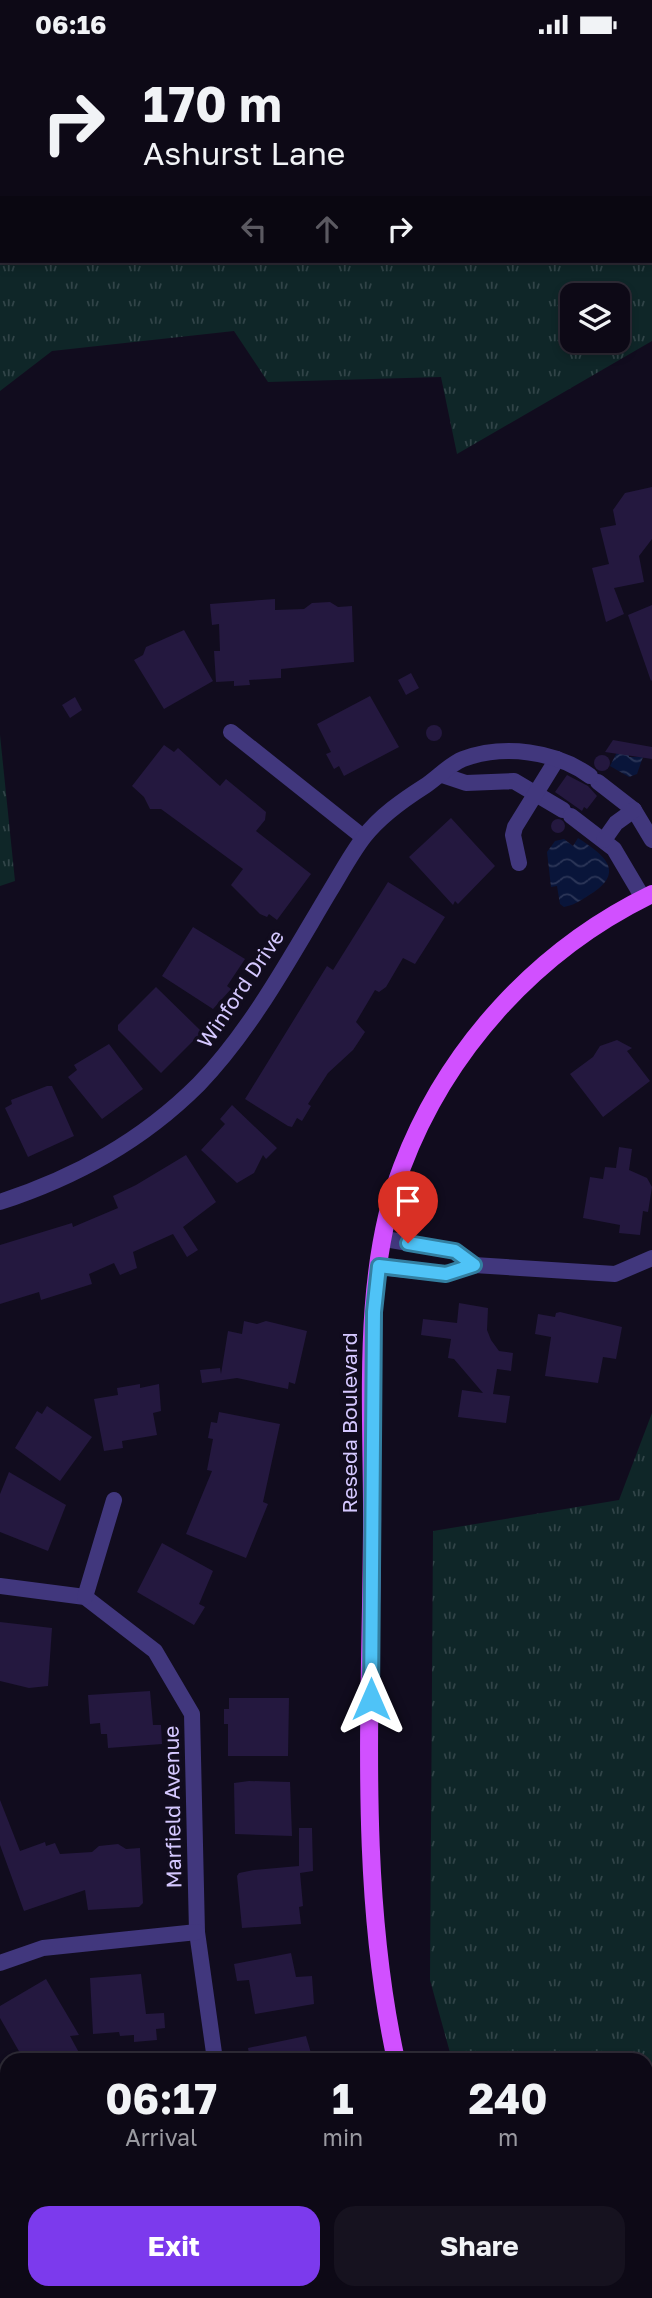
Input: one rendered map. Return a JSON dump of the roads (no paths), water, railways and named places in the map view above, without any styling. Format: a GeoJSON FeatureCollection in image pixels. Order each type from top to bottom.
{"type":"FeatureCollection","features":[{"type":"Feature","properties":{"kind":"main road","name":"Reseda Boulevard"},"geometry":{"type":"LineString","coordinates":[[395,2053],[378,1954],[370,1809],[374,1312],[379,1266],[391,1203],[413,1140],[450,1072],[479,1032],[505,1002],[565,947],[648,896]]}},
{"type":"Feature","properties":{"kind":"street"},"geometry":{"type":"LineString","coordinates":[[230,732],[363,837]]}},
{"type":"Feature","properties":{"kind":"street","name":"Winford Drive"},"geometry":{"type":"LineString","coordinates":[[0,1202],[82,1172],[125,1145],[199,1084],[239,1036],[363,837],[405,799],[461,759],[490,752],[523,752],[575,765],[634,810],[652,840]]}},
{"type":"Feature","properties":{"kind":"street"},"geometry":{"type":"LineString","coordinates":[[514,781],[523,752]]}},
{"type":"Feature","properties":{"kind":"street"},"geometry":{"type":"LineString","coordinates":[[519,863],[513,835],[515,827],[557,759]]}},
{"type":"Feature","properties":{"kind":"street"},"geometry":{"type":"LineString","coordinates":[[442,775],[466,783],[514,781],[536,792],[604,840],[623,860],[648,896]]}},
{"type":"Feature","properties":{"kind":"street"},"geometry":{"type":"LineString","coordinates":[[604,840],[616,823],[634,810]]}},
{"type":"Feature","properties":{"kind":"street"},"geometry":{"type":"LineString","coordinates":[[384,1239],[455,1251],[474,1265]]}},
{"type":"Feature","properties":{"kind":"street"},"geometry":{"type":"LineString","coordinates":[[379,1266],[446,1274],[474,1265],[615,1274],[652,1258]]}},
{"type":"Feature","properties":{"kind":"street"},"geometry":{"type":"LineString","coordinates":[[0,1586],[85,1597],[114,1500]]}},
{"type":"Feature","properties":{"kind":"street","name":"Marfield Avenue"},"geometry":{"type":"LineString","coordinates":[[85,1597],[155,1651],[192,1714],[197,1932],[214,2053]]}},
{"type":"Feature","properties":{"kind":"street"},"geometry":{"type":"LineString","coordinates":[[0,1963],[43,1948],[197,1932]]}},
{"type":"Feature","properties":{"kind":"water"},"geometry":{"type":"Polygon","coordinates":[[[618,750],[629,752],[629,757],[643,757],[637,774],[629,777],[610,766],[618,750]]]}},
{"type":"Feature","properties":{"kind":"water"},"geometry":{"type":"Polygon","coordinates":[[[578,838],[607,862],[608,876],[594,892],[564,907],[560,904],[557,886],[551,887],[547,852],[555,841],[564,839],[573,846],[578,838]]]}}]}
